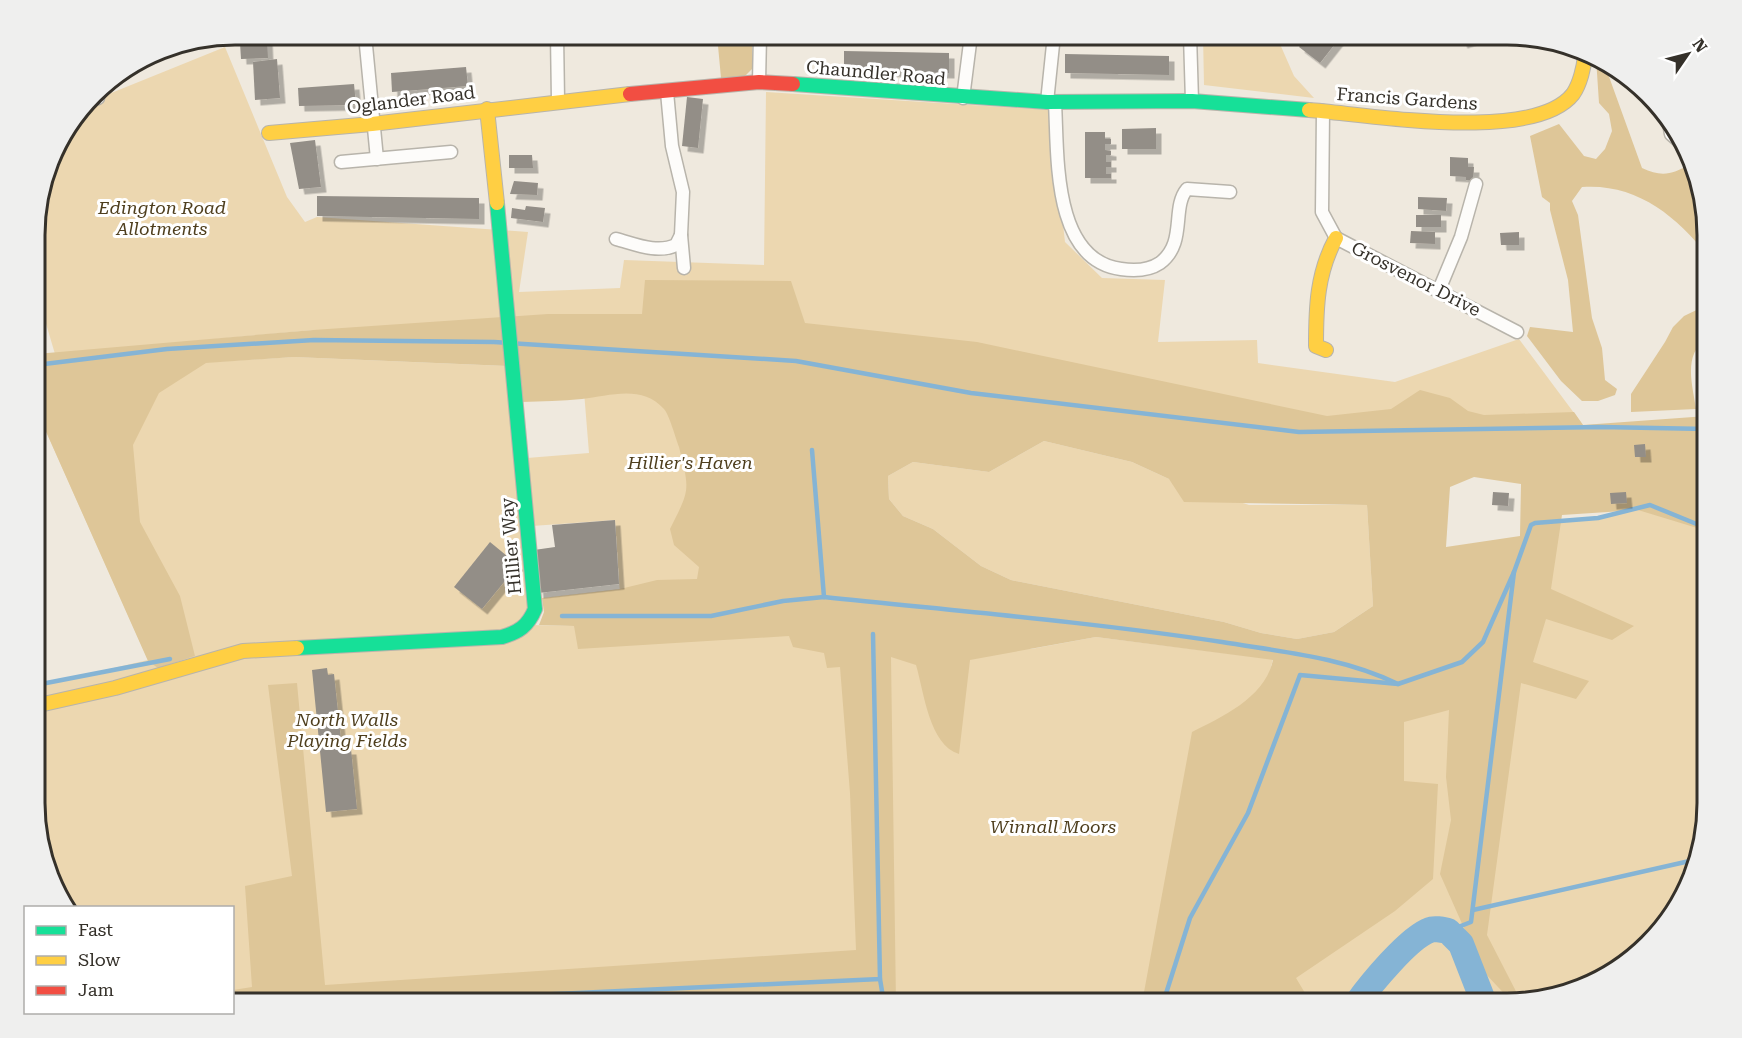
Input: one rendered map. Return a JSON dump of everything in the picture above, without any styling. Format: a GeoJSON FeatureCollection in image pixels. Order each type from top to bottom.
{"type":"FeatureCollection","features":[{"type":"Feature","properties":{"kind":"street"},"geometry":{"type":"LineString","coordinates":[[366,45],[377,159]]}},
{"type":"Feature","properties":{"kind":"street"},"geometry":{"type":"LineString","coordinates":[[557,45],[558,100]]}},
{"type":"Feature","properties":{"kind":"street"},"geometry":{"type":"LineString","coordinates":[[759,45],[759,81]]}},
{"type":"Feature","properties":{"kind":"street"},"geometry":{"type":"LineString","coordinates":[[963,98],[970,45]]}},
{"type":"Feature","properties":{"kind":"street"},"geometry":{"type":"LineString","coordinates":[[1054,45],[1051,102],[1066,215],[1073,236],[1090,257],[1104,267],[1138,271],[1160,263],[1170,251],[1180,228],[1180,198],[1187,189],[1230,192]]}},
{"type":"Feature","properties":{"kind":"street"},"geometry":{"type":"LineString","coordinates":[[1190,45],[1192,101]]}},
{"type":"Feature","properties":{"kind":"street","name":"Francis Gardens"},"geometry":{"type":"LineString","coordinates":[[1192,101],[1323,111],[1396,120],[1477,123],[1509,121],[1555,108],[1573,94],[1584,61]]}},
{"type":"Feature","properties":{"kind":"street","name":"Chaundler Road"},"geometry":{"type":"LineString","coordinates":[[558,100],[668,92],[759,81],[963,98],[1051,102],[1192,101]]}},
{"type":"Feature","properties":{"kind":"street"},"geometry":{"type":"LineString","coordinates":[[668,92],[672,146],[683,192],[681,235],[684,268]]}},
{"type":"Feature","properties":{"kind":"street","name":"Oglander Road"},"geometry":{"type":"LineString","coordinates":[[269,133],[372,124],[558,100]]}},
{"type":"Feature","properties":{"kind":"street","name":"Hillier Way"},"geometry":{"type":"LineString","coordinates":[[45,699],[115,688],[243,651],[502,637],[519,633],[529,625],[535,609],[514,362],[487,109]]}},
{"type":"Feature","properties":{"kind":"street","name":"Grosvenor Drive"},"geometry":{"type":"LineString","coordinates":[[1323,111],[1322,212],[1336,238],[1517,332]]}},
{"type":"Feature","properties":{"kind":"street"},"geometry":{"type":"LineString","coordinates":[[342,162],[450,152]]}},
{"type":"Feature","properties":{"kind":"street"},"geometry":{"type":"LineString","coordinates":[[1439,290],[1461,237],[1476,184]]}},
{"type":"Feature","properties":{"kind":"street"},"geometry":{"type":"LineString","coordinates":[[616,239],[657,249],[669,249],[676,245],[681,235]]}},
{"type":"Feature","properties":{"kind":"street"},"geometry":{"type":"LineString","coordinates":[[1326,350],[1316,346],[1317,286],[1322,261],[1336,238]]}},
{"type":"Feature","properties":{"kind":"green space"},"geometry":{"type":"Polygon","coordinates":[[[718,45],[752,45],[752,69],[744,77],[721,78],[718,45]]]}},
{"type":"Feature","properties":{"kind":"green space"},"geometry":{"type":"Polygon","coordinates":[[[1203,45],[1280,45],[1294,76],[1314,98],[1204,85],[1203,45]]]}},
{"type":"Feature","properties":{"kind":"green space","name":"Edington Road Allotments"},"geometry":{"type":"Polygon","coordinates":[[[225,47],[287,197],[305,222],[317,217],[528,232],[519,292],[620,288],[624,260],[764,265],[766,92],[1050,110],[1065,242],[1102,278],[1165,280],[1158,342],[1257,340],[1258,363],[1395,382],[1519,339],[1583,425],[1300,432],[313,330],[55,354],[45,320],[45,235],[51,186],[70,140],[84,119],[107,95],[225,47]]]}},
{"type":"Feature","properties":{"kind":"green space"},"geometry":{"type":"Polygon","coordinates":[[[1597,67],[1608,74],[1642,168],[1666,174],[1685,167],[1697,222],[1697,242],[1668,215],[1637,196],[1620,190],[1582,187],[1572,201],[1578,215],[1592,318],[1602,348],[1605,380],[1617,389],[1615,395],[1598,401],[1582,401],[1561,381],[1527,336],[1530,327],[1573,332],[1568,280],[1550,203],[1542,197],[1530,136],[1559,124],[1584,156],[1596,159],[1605,149],[1612,131],[1609,114],[1599,103],[1597,67]]]}},
{"type":"Feature","properties":{"kind":"green space"},"geometry":{"type":"Polygon","coordinates":[[[645,280],[791,281],[805,323],[977,342],[1327,416],[1391,409],[1420,390],[1450,398],[1468,411],[1484,415],[1574,412],[1583,425],[1697,417],[1697,528],[1638,510],[1562,515],[1551,589],[1634,626],[1612,640],[1546,619],[1533,662],[1589,681],[1576,699],[1521,683],[1487,935],[1517,993],[1504,993],[1483,971],[1440,874],[1451,820],[1446,777],[1449,710],[1404,722],[1404,781],[1438,784],[1433,879],[1395,911],[1296,978],[1305,993],[1144,993],[1192,732],[1242,704],[1261,685],[1269,673],[1273,660],[1096,637],[970,660],[959,754],[949,749],[934,729],[916,665],[891,657],[896,993],[234,993],[234,990],[252,987],[245,886],[292,876],[268,685],[297,683],[325,985],[856,950],[850,793],[840,667],[827,668],[824,653],[793,647],[789,636],[578,649],[574,626],[539,625],[544,612],[542,598],[620,589],[657,580],[697,579],[699,567],[674,545],[670,529],[685,497],[685,473],[670,421],[664,409],[655,401],[636,394],[614,394],[574,400],[522,402],[507,366],[294,357],[206,363],[159,393],[133,445],[140,522],[180,596],[195,656],[158,668],[148,661],[45,429],[45,353],[313,330],[548,314],[642,314],[645,280]],[[1044,441],[989,472],[913,462],[888,476],[889,499],[903,516],[933,529],[981,566],[1011,580],[1224,622],[1261,633],[1297,639],[1334,632],[1373,606],[1367,505],[1184,502],[1169,479],[1132,462],[1044,441]],[[1474,477],[1450,487],[1446,547],[1520,536],[1521,484],[1474,477]]]}},
{"type":"Feature","properties":{"kind":"green space"},"geometry":{"type":"Polygon","coordinates":[[[1697,310],[1697,348],[1691,371],[1696,409],[1631,412],[1631,394],[1673,327],[1684,316],[1697,310]]]}},
{"type":"Feature","properties":{"kind":"green space"},"geometry":{"type":"Polygon","coordinates":[[[294,357],[506,366],[530,625],[800,631],[1031,649],[1096,637],[1273,659],[1270,671],[1499,694],[1535,523],[1598,518],[1650,505],[1697,521],[1697,816],[1687,864],[1672,898],[1658,919],[1623,954],[1591,973],[1568,983],[1520,993],[234,993],[234,906],[75,906],[55,864],[49,840],[45,803],[45,684],[148,660],[45,429],[45,404],[114,368],[294,357]]]}},
{"type":"Feature","properties":{"kind":"green space","name":"Hillier's Haven"},"geometry":{"type":"Polygon","coordinates":[[[582,367],[778,371],[796,628],[622,624],[615,520],[532,526],[527,458],[589,453],[582,367]]]}},
{"type":"Feature","properties":{"kind":"green space"},"geometry":{"type":"Polygon","coordinates":[[[1044,441],[1132,462],[1169,479],[1249,505],[1367,505],[1373,606],[1334,632],[1297,639],[1261,633],[1224,622],[1011,580],[981,566],[933,529],[903,516],[889,499],[888,476],[913,462],[989,472],[1044,441]]]}},
{"type":"Feature","properties":{"kind":"building"},"geometry":{"type":"Polygon","coordinates":[[[240,45],[267,45],[268,58],[241,59],[240,45]]]}},
{"type":"Feature","properties":{"kind":"building"},"geometry":{"type":"Polygon","coordinates":[[[1301,45],[1334,45],[1320,63],[1299,47],[1301,45]]]}},
{"type":"Feature","properties":{"kind":"building"},"geometry":{"type":"Polygon","coordinates":[[[844,51],[949,53],[949,73],[844,70],[844,51]]]}},
{"type":"Feature","properties":{"kind":"building"},"geometry":{"type":"Polygon","coordinates":[[[1065,54],[1169,56],[1169,75],[1065,73],[1065,54]]]}},
{"type":"Feature","properties":{"kind":"building"},"geometry":{"type":"Polygon","coordinates":[[[277,59],[280,98],[255,100],[253,62],[277,59]]]}},
{"type":"Feature","properties":{"kind":"building"},"geometry":{"type":"Polygon","coordinates":[[[466,67],[468,86],[392,92],[391,73],[466,67]]]}},
{"type":"Feature","properties":{"kind":"building"},"geometry":{"type":"Polygon","coordinates":[[[354,84],[356,105],[299,106],[298,88],[354,84]]]}},
{"type":"Feature","properties":{"kind":"building"},"geometry":{"type":"Polygon","coordinates":[[[687,97],[703,99],[698,148],[682,146],[687,97]]]}},
{"type":"Feature","properties":{"kind":"building"},"geometry":{"type":"Polygon","coordinates":[[[1156,128],[1156,149],[1122,149],[1122,129],[1156,128]]]}},
{"type":"Feature","properties":{"kind":"building"},"geometry":{"type":"Polygon","coordinates":[[[1085,132],[1105,132],[1105,139],[1111,139],[1111,144],[1105,144],[1105,150],[1111,151],[1111,155],[1106,155],[1106,162],[1111,162],[1111,167],[1106,167],[1106,174],[1111,174],[1111,178],[1085,178],[1085,132]]]}},
{"type":"Feature","properties":{"kind":"building"},"geometry":{"type":"Polygon","coordinates":[[[315,140],[321,187],[299,189],[290,143],[315,140]]]}},
{"type":"Feature","properties":{"kind":"building"},"geometry":{"type":"Polygon","coordinates":[[[509,155],[532,155],[533,168],[509,168],[509,155]]]}},
{"type":"Feature","properties":{"kind":"building"},"geometry":{"type":"Polygon","coordinates":[[[1450,157],[1468,158],[1468,167],[1474,167],[1473,181],[1466,180],[1466,177],[1450,176],[1450,157]]]}},
{"type":"Feature","properties":{"kind":"building"},"geometry":{"type":"Polygon","coordinates":[[[514,181],[538,183],[537,195],[510,194],[514,181]]]}},
{"type":"Feature","properties":{"kind":"building"},"geometry":{"type":"Polygon","coordinates":[[[317,196],[479,198],[479,219],[317,216],[317,196]]]}},
{"type":"Feature","properties":{"kind":"building"},"geometry":{"type":"Polygon","coordinates":[[[1418,197],[1447,198],[1446,211],[1418,209],[1418,197]]]}},
{"type":"Feature","properties":{"kind":"building"},"geometry":{"type":"Polygon","coordinates":[[[526,206],[545,208],[543,222],[511,218],[512,208],[525,210],[526,206]]]}},
{"type":"Feature","properties":{"kind":"building"},"geometry":{"type":"Polygon","coordinates":[[[1416,215],[1441,215],[1441,227],[1416,227],[1416,215]]]}},
{"type":"Feature","properties":{"kind":"building"},"geometry":{"type":"Polygon","coordinates":[[[1411,231],[1435,232],[1435,244],[1410,243],[1411,231]]]}},
{"type":"Feature","properties":{"kind":"building"},"geometry":{"type":"Polygon","coordinates":[[[1519,232],[1519,245],[1501,245],[1500,233],[1519,232]]]}},
{"type":"Feature","properties":{"kind":"building"},"geometry":{"type":"Polygon","coordinates":[[[1645,444],[1646,457],[1635,457],[1634,445],[1645,444]]]}},
{"type":"Feature","properties":{"kind":"building"},"geometry":{"type":"Polygon","coordinates":[[[1493,492],[1509,493],[1508,506],[1492,505],[1493,492]]]}},
{"type":"Feature","properties":{"kind":"building"},"geometry":{"type":"Polygon","coordinates":[[[1626,492],[1627,503],[1611,504],[1610,493],[1626,492]]]}},
{"type":"Feature","properties":{"kind":"building"},"geometry":{"type":"Polygon","coordinates":[[[615,520],[619,584],[538,593],[534,550],[555,547],[552,525],[615,520]]]}},
{"type":"Feature","properties":{"kind":"building"},"geometry":{"type":"Polygon","coordinates":[[[490,542],[518,565],[482,609],[454,587],[490,542]]]}},
{"type":"Feature","properties":{"kind":"building"},"geometry":{"type":"Polygon","coordinates":[[[327,668],[328,675],[334,674],[342,749],[351,749],[357,809],[326,812],[312,670],[327,668]]]}},
{"type":"Feature","properties":{"kind":"waterway"},"geometry":{"type":"LineString","coordinates":[[45,364],[167,349],[314,340],[494,342],[796,361],[971,393],[1299,432],[1601,427],[1697,429]]}},
{"type":"Feature","properties":{"kind":"waterway"},"geometry":{"type":"LineString","coordinates":[[812,450],[824,597]]}},
{"type":"Feature","properties":{"kind":"waterway"},"geometry":{"type":"LineString","coordinates":[[1448,931],[1471,922],[1514,572],[1531,525],[1598,518],[1650,505],[1697,524]]}},
{"type":"Feature","properties":{"kind":"waterway"},"geometry":{"type":"LineString","coordinates":[[1166,993],[1190,918],[1248,813],[1300,675],[1398,684],[1462,662],[1483,642],[1514,572]]}},
{"type":"Feature","properties":{"kind":"waterway"},"geometry":{"type":"LineString","coordinates":[[562,616],[711,616],[783,601],[824,597],[1073,623],[1222,642],[1334,661],[1398,684]]}},
{"type":"Feature","properties":{"kind":"waterway"},"geometry":{"type":"LineString","coordinates":[[577,993],[880,979],[873,634]]}},
{"type":"Feature","properties":{"kind":"waterway"},"geometry":{"type":"LineString","coordinates":[[45,683],[170,659]]}},
{"type":"Feature","properties":{"kind":"waterway"},"geometry":{"type":"LineString","coordinates":[[1473,910],[1688,861]]}},
{"type":"Feature","properties":{"kind":"waterway"},"geometry":{"type":"LineString","coordinates":[[1365,993],[1401,951],[1421,934],[1434,929],[1448,931],[1461,944],[1480,993]]}},
{"type":"Feature","properties":{"kind":"waterway"},"geometry":{"type":"LineString","coordinates":[[880,979],[882,993]]}},
{"type":"Feature","properties":{"kind":"traffic: fast"},"geometry":{"type":"LineString","coordinates":[[793,84],[1047,102],[1192,101],[1309,110]]}},
{"type":"Feature","properties":{"kind":"traffic: fast"},"geometry":{"type":"LineString","coordinates":[[297,648],[502,637],[522,628],[535,609],[497,203]]}},
{"type":"Feature","properties":{"kind":"traffic: slow"},"geometry":{"type":"LineString","coordinates":[[1309,110],[1448,122],[1487,122],[1523,118],[1553,109],[1573,94],[1584,61]]}},
{"type":"Feature","properties":{"kind":"traffic: slow"},"geometry":{"type":"LineString","coordinates":[[269,133],[372,124],[630,94]]}},
{"type":"Feature","properties":{"kind":"traffic: slow"},"geometry":{"type":"LineString","coordinates":[[487,109],[497,203]]}},
{"type":"Feature","properties":{"kind":"traffic: slow"},"geometry":{"type":"LineString","coordinates":[[1326,350],[1316,346],[1317,304],[1321,277],[1336,238]]}},
{"type":"Feature","properties":{"kind":"traffic: slow"},"geometry":{"type":"LineString","coordinates":[[45,704],[115,688],[243,651],[297,648]]}},
{"type":"Feature","properties":{"kind":"traffic: jam"},"geometry":{"type":"LineString","coordinates":[[630,94],[759,82],[793,84]]}},
{"type":"Feature","properties":{"kind":"park label","name":"North Walls Playing Fields"},"geometry":{"type":"Point","coordinates":[347,730]}},
{"type":"Feature","properties":{"kind":"park label","name":"Winnall Moors"},"geometry":{"type":"Point","coordinates":[1053,827]}}]}
